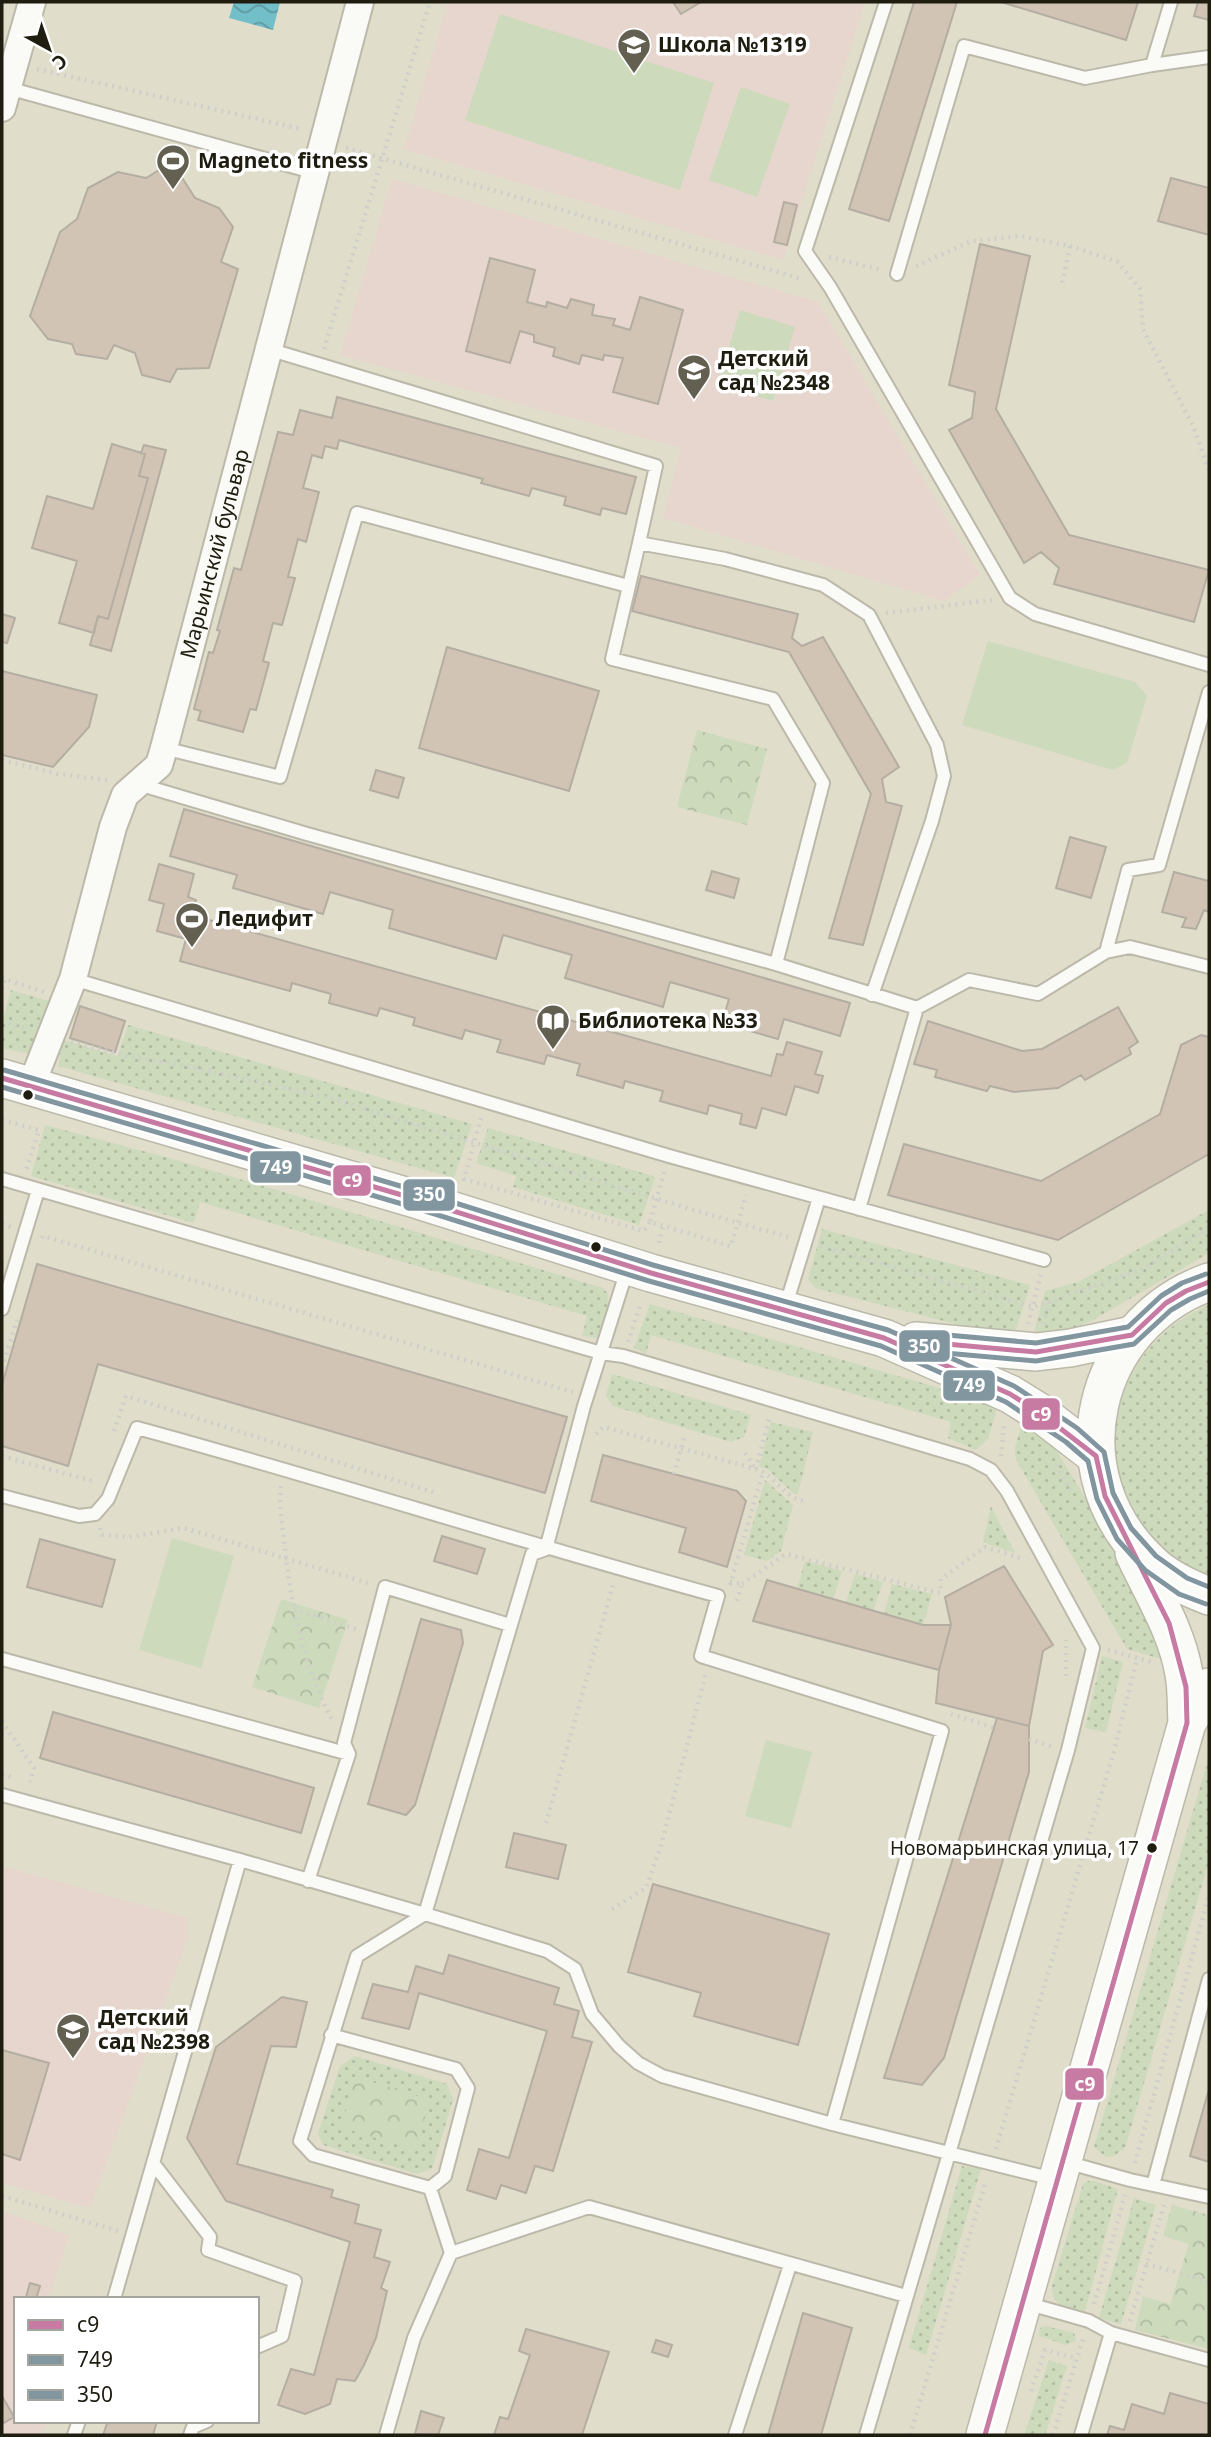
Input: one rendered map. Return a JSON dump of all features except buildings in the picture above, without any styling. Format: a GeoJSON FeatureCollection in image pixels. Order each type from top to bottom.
{"type":"FeatureCollection","features":[{"type":"Feature","properties":{"kind":"main road"},"geometry":{"type":"LineString","coordinates":[[16,1082],[412,1198],[628,1266],[884,1338],[1010,1394],[1039,1412],[1096,1456]]}},
{"type":"Feature","properties":{"kind":"main road"},"geometry":{"type":"LineString","coordinates":[[1187,1723],[1186,1686],[1169,1623],[1105,1496],[1096,1456],[1096,1424],[1102,1392],[1114,1362],[1132,1335],[1166,1303],[1209,1282]]}},
{"type":"Feature","properties":{"kind":"main road"},"geometry":{"type":"LineString","coordinates":[[884,1338],[1035,1352],[1070,1348],[1132,1335]]}},
{"type":"Feature","properties":{"kind":"main road"},"geometry":{"type":"LineString","coordinates":[[1124,1533],[1150,1563],[1183,1586],[1209,1596]]}},
{"type":"Feature","properties":{"kind":"main road"},"geometry":{"type":"LineString","coordinates":[[985,2435],[1187,1723],[1209,1687]]}},
{"type":"Feature","properties":{"kind":"street"},"geometry":{"type":"LineString","coordinates":[[8,87],[32,2]]}},
{"type":"Feature","properties":{"kind":"street","name":"Марьинский бульвар"},"geometry":{"type":"LineString","coordinates":[[16,1082],[51,1036],[70,989],[125,795],[159,765],[360,2]]}},
{"type":"Feature","properties":{"kind":"lane"},"geometry":{"type":"LineString","coordinates":[[886,2],[805,251],[830,287],[1010,598],[1035,614],[1209,665]]}},
{"type":"Feature","properties":{"kind":"lane"},"geometry":{"type":"LineString","coordinates":[[1152,65],[1171,2]]}},
{"type":"Feature","properties":{"kind":"lane"},"geometry":{"type":"LineString","coordinates":[[897,274],[964,46],[1085,78],[1209,57]]}},
{"type":"Feature","properties":{"kind":"lane"},"geometry":{"type":"LineString","coordinates":[[8,87],[316,173]]}},
{"type":"Feature","properties":{"kind":"lane"},"geometry":{"type":"LineString","coordinates":[[268,349],[656,466],[612,659],[773,699],[824,783],[776,964]]}},
{"type":"Feature","properties":{"kind":"lane"},"geometry":{"type":"LineString","coordinates":[[164,748],[280,777],[356,513],[628,586]]}},
{"type":"Feature","properties":{"kind":"lane"},"geometry":{"type":"LineString","coordinates":[[639,543],[725,559],[823,585],[869,615],[937,745],[944,776],[932,821],[872,995]]}},
{"type":"Feature","properties":{"kind":"lane"},"geometry":{"type":"LineString","coordinates":[[1106,952],[1128,870],[1159,865],[1209,692]]}},
{"type":"Feature","properties":{"kind":"lane"},"geometry":{"type":"LineString","coordinates":[[136,784],[776,964],[917,1008],[969,980],[1038,994],[1106,952],[1130,947],[1209,967]]}},
{"type":"Feature","properties":{"kind":"lane"},"geometry":{"type":"LineString","coordinates":[[70,989],[486,1101],[669,1156],[1044,1260]]}},
{"type":"Feature","properties":{"kind":"lane"},"geometry":{"type":"LineString","coordinates":[[859,1209],[917,1008]]}},
{"type":"Feature","properties":{"kind":"lane"},"geometry":{"type":"LineString","coordinates":[[2,1179],[601,1353],[623,1356],[970,1459],[991,1470],[1007,1491],[1093,1648],[1068,1750],[866,2435]]}},
{"type":"Feature","properties":{"kind":"lane"},"geometry":{"type":"LineString","coordinates":[[2,1309],[38,1190]]}},
{"type":"Feature","properties":{"kind":"lane"},"geometry":{"type":"LineString","coordinates":[[784,1311],[819,1198]]}},
{"type":"Feature","properties":{"kind":"lane"},"geometry":{"type":"LineString","coordinates":[[546,1549],[587,1396],[628,1266]]}},
{"type":"Feature","properties":{"kind":"lane"},"geometry":{"type":"LineString","coordinates":[[2,1496],[79,1516],[95,1514],[108,1499],[137,1428],[282,1468],[546,1549],[718,1596],[701,1656],[942,1731],[832,2124]]}},
{"type":"Feature","properties":{"kind":"lane"},"geometry":{"type":"LineString","coordinates":[[430,2188],[313,2155],[300,2141],[356,1956],[425,1914],[532,1554],[546,1549]]}},
{"type":"Feature","properties":{"kind":"lane"},"geometry":{"type":"LineString","coordinates":[[308,1881],[346,1748],[385,1587],[510,1625]]}},
{"type":"Feature","properties":{"kind":"lane"},"geometry":{"type":"LineString","coordinates":[[2,1659],[346,1748]]}},
{"type":"Feature","properties":{"kind":"lane"},"geometry":{"type":"LineString","coordinates":[[2,1795],[240,1860],[547,1951],[575,1969],[592,2014],[619,2046],[638,2063],[662,2076],[991,2165],[1060,2170],[1130,2180],[1209,2197]]}},
{"type":"Feature","properties":{"kind":"lane"},"geometry":{"type":"LineString","coordinates":[[115,2297],[240,1860]]}},
{"type":"Feature","properties":{"kind":"lane"},"geometry":{"type":"LineString","coordinates":[[1153,2185],[1209,1979]]}},
{"type":"Feature","properties":{"kind":"lane"},"geometry":{"type":"LineString","coordinates":[[331,2035],[456,2069],[468,2088],[445,2176],[430,2188]]}},
{"type":"Feature","properties":{"kind":"lane"},"geometry":{"type":"LineString","coordinates":[[153,2163],[210,2237],[208,2250],[295,2281],[282,2336],[259,2346]]}},
{"type":"Feature","properties":{"kind":"lane"},"geometry":{"type":"LineString","coordinates":[[386,2435],[414,2338],[451,2253],[430,2188]]}},
{"type":"Feature","properties":{"kind":"lane"},"geometry":{"type":"LineString","coordinates":[[451,2253],[589,2207],[906,2296]]}},
{"type":"Feature","properties":{"kind":"lane"},"geometry":{"type":"LineString","coordinates":[[736,2435],[790,2265]]}},
{"type":"Feature","properties":{"kind":"lane"},"geometry":{"type":"LineString","coordinates":[[1024,2302],[1088,2321],[1111,2333],[1209,2360]]}},
{"type":"Feature","properties":{"kind":"lane"},"geometry":{"type":"LineString","coordinates":[[1081,2435],[1111,2333]]}},
{"type":"Feature","properties":{"kind":"lane"},"geometry":{"type":"LineString","coordinates":[[190,2435],[193,2427],[202,2423]]}},
{"type":"Feature","properties":{"kind":"path"},"geometry":{"type":"LineString","coordinates":[[319,364],[430,2]]}},
{"type":"Feature","properties":{"kind":"path"},"geometry":{"type":"LineString","coordinates":[[8,87],[317,133],[324,142],[830,287]]}},
{"type":"Feature","properties":{"kind":"path"},"geometry":{"type":"LineString","coordinates":[[805,251],[897,274],[972,241],[1019,236],[1070,246],[1118,262],[1140,289],[1143,329],[1193,426],[1209,470]]}},
{"type":"Feature","properties":{"kind":"path"},"geometry":{"type":"LineString","coordinates":[[1062,284],[1070,246]]}},
{"type":"Feature","properties":{"kind":"path"},"geometry":{"type":"LineString","coordinates":[[869,615],[1010,598]]}},
{"type":"Feature","properties":{"kind":"path"},"geometry":{"type":"LineString","coordinates":[[2,760],[58,774],[136,784]]}},
{"type":"Feature","properties":{"kind":"path"},"geometry":{"type":"LineString","coordinates":[[2,989],[3,979],[70,989]]}},
{"type":"Feature","properties":{"kind":"path"},"geometry":{"type":"LineString","coordinates":[[2,1021],[122,1055],[196,1068],[333,1099],[657,1199],[1032,1307],[1141,1270],[1209,1228]]}},
{"type":"Feature","properties":{"kind":"path"},"geometry":{"type":"LineString","coordinates":[[486,1101],[464,1179],[644,1231],[657,1199],[669,1156]]}},
{"type":"Feature","properties":{"kind":"path"},"geometry":{"type":"LineString","coordinates":[[2,1120],[39,1130],[22,1185]]}},
{"type":"Feature","properties":{"kind":"path"},"geometry":{"type":"LineString","coordinates":[[649,1222],[731,1246],[751,1177]]}},
{"type":"Feature","properties":{"kind":"path"},"geometry":{"type":"LineString","coordinates":[[659,1243],[663,1227]]}},
{"type":"Feature","properties":{"kind":"path"},"geometry":{"type":"LineString","coordinates":[[38,1249],[43,1236],[587,1396]]}},
{"type":"Feature","properties":{"kind":"path"},"geometry":{"type":"LineString","coordinates":[[1032,1307],[1044,1260]]}},
{"type":"Feature","properties":{"kind":"path"},"geometry":{"type":"LineString","coordinates":[[623,1356],[641,1303]]}},
{"type":"Feature","properties":{"kind":"path"},"geometry":{"type":"LineString","coordinates":[[2,1368],[18,1315]]}},
{"type":"Feature","properties":{"kind":"path"},"geometry":{"type":"LineString","coordinates":[[756,1469],[769,1419],[782,1422]]}},
{"type":"Feature","properties":{"kind":"path"},"geometry":{"type":"LineString","coordinates":[[991,1470],[1001,1456],[1005,1419]]}},
{"type":"Feature","properties":{"kind":"path"},"geometry":{"type":"LineString","coordinates":[[592,1441],[597,1431],[603,1427],[756,1469],[793,1499],[805,1501]]}},
{"type":"Feature","properties":{"kind":"path"},"geometry":{"type":"LineString","coordinates":[[674,1474],[685,1436]]}},
{"type":"Feature","properties":{"kind":"path"},"geometry":{"type":"LineString","coordinates":[[745,1452],[756,1469]]}},
{"type":"Feature","properties":{"kind":"path"},"geometry":{"type":"LineString","coordinates":[[282,1468],[279,1499],[293,1609],[322,1701],[346,1748]]}},
{"type":"Feature","properties":{"kind":"path"},"geometry":{"type":"LineString","coordinates":[[718,1596],[733,1583],[763,1472]]}},
{"type":"Feature","properties":{"kind":"path"},"geometry":{"type":"LineString","coordinates":[[96,1483],[95,1514],[102,1535],[129,1537],[184,1528],[385,1587]]}},
{"type":"Feature","properties":{"kind":"path"},"geometry":{"type":"LineString","coordinates":[[735,1609],[742,1584],[786,1554],[940,1593],[941,1580],[985,1547],[1024,1559],[1019,1549]]}},
{"type":"Feature","properties":{"kind":"path"},"geometry":{"type":"LineString","coordinates":[[545,1823],[618,1568]]}},
{"type":"Feature","properties":{"kind":"path"},"geometry":{"type":"LineString","coordinates":[[721,1579],[742,1584]]}},
{"type":"Feature","properties":{"kind":"path"},"geometry":{"type":"LineString","coordinates":[[293,1609],[372,1634]]}},
{"type":"Feature","properties":{"kind":"path"},"geometry":{"type":"LineString","coordinates":[[1061,1630],[1067,1642],[1066,1683]]}},
{"type":"Feature","properties":{"kind":"path"},"geometry":{"type":"LineString","coordinates":[[612,1909],[646,1888],[660,1849],[710,1659]]}},
{"type":"Feature","properties":{"kind":"path"},"geometry":{"type":"LineString","coordinates":[[910,2435],[1114,1751],[1137,1659]]}},
{"type":"Feature","properties":{"kind":"path"},"geometry":{"type":"LineString","coordinates":[[947,1713],[994,1728]]}},
{"type":"Feature","properties":{"kind":"path"},"geometry":{"type":"LineString","coordinates":[[2,1721],[34,1768],[30,1782]]}},
{"type":"Feature","properties":{"kind":"path"},"geometry":{"type":"LineString","coordinates":[[1045,1758],[1052,1732]]}},
{"type":"Feature","properties":{"kind":"path"},"geometry":{"type":"LineString","coordinates":[[1130,2180],[1209,1895]]}},
{"type":"Feature","properties":{"kind":"path"},"geometry":{"type":"LineString","coordinates":[[1125,2337],[1169,2188]]}},
{"type":"Feature","properties":{"kind":"path"},"geometry":{"type":"LineString","coordinates":[[2,2196],[133,2235]]}},
{"type":"Feature","properties":{"kind":"path"},"geometry":{"type":"LineString","coordinates":[[1146,2264],[1209,2281]]}},
{"type":"Feature","properties":{"kind":"path"},"geometry":{"type":"LineString","coordinates":[[1029,2399],[1045,2350],[1076,2358]]}},
{"type":"Feature","properties":{"kind":"shaded area","name":"Школа №1319"},"geometry":{"type":"Polygon","coordinates":[[[448,2],[865,2],[783,260],[404,149],[448,2]]]}},
{"type":"Feature","properties":{"kind":"shaded area","name":"Детский сад №2348"},"geometry":{"type":"Polygon","coordinates":[[[392,179],[818,302],[980,575],[944,601],[663,518],[681,448],[340,355],[392,179]]]}},
{"type":"Feature","properties":{"kind":"shaded area","name":"Детский сад №2398"},"geometry":{"type":"Polygon","coordinates":[[[2,1866],[188,1918],[188,1938],[90,2208],[2,2183],[2,1866]]]}},
{"type":"Feature","properties":{"kind":"shaded area"},"geometry":{"type":"Polygon","coordinates":[[[2,2211],[69,2235],[50,2297],[14,2297],[14,2423],[45,2423],[42,2435],[2,2435],[2,2211]]]}},
{"type":"Feature","properties":{"kind":"green space"},"geometry":{"type":"Polygon","coordinates":[[[500,14],[714,83],[680,190],[465,120],[500,14]]]}},
{"type":"Feature","properties":{"kind":"green space"},"geometry":{"type":"Polygon","coordinates":[[[741,87],[790,104],[757,197],[709,180],[741,87]]]}},
{"type":"Feature","properties":{"kind":"green space"},"geometry":{"type":"Polygon","coordinates":[[[740,310],[795,327],[773,401],[718,385],[740,310]]]}},
{"type":"Feature","properties":{"kind":"green space"},"geometry":{"type":"Polygon","coordinates":[[[988,641],[1135,682],[1147,696],[1127,763],[1113,770],[962,725],[988,641]]]}},
{"type":"Feature","properties":{"kind":"green space"},"geometry":{"type":"Polygon","coordinates":[[[697,730],[767,749],[747,825],[677,807],[697,730]]]}},
{"type":"Feature","properties":{"kind":"green space"},"geometry":{"type":"Polygon","coordinates":[[[11,990],[52,1002],[34,1055],[2,1048],[2,1023],[11,990]]]}},
{"type":"Feature","properties":{"kind":"green space"},"geometry":{"type":"Polygon","coordinates":[[[128,1025],[472,1124],[454,1178],[58,1066],[63,1040],[118,1056],[128,1025]]]}},
{"type":"Feature","properties":{"kind":"green space"},"geometry":{"type":"Polygon","coordinates":[[[45,1125],[173,1159],[603,1288],[608,1294],[607,1316],[598,1338],[582,1336],[587,1316],[200,1202],[194,1223],[31,1176],[45,1125]]]}},
{"type":"Feature","properties":{"kind":"green space"},"geometry":{"type":"Polygon","coordinates":[[[488,1128],[653,1176],[655,1178],[639,1225],[513,1187],[516,1176],[476,1163],[488,1128]]]}},
{"type":"Feature","properties":{"kind":"green space"},"geometry":{"type":"Polygon","coordinates":[[[1209,1210],[1209,1253],[1093,1320],[1070,1330],[1035,1334],[1045,1291],[1078,1282],[1209,1210]]]}},
{"type":"Feature","properties":{"kind":"green space"},"geometry":{"type":"Polygon","coordinates":[[[822,1229],[1030,1285],[1015,1333],[971,1328],[815,1288],[808,1279],[822,1229]]]}},
{"type":"Feature","properties":{"kind":"green space"},"geometry":{"type":"Polygon","coordinates":[[[650,1304],[998,1405],[988,1439],[976,1450],[948,1438],[951,1422],[651,1335],[646,1354],[634,1348],[650,1304]]]}},
{"type":"Feature","properties":{"kind":"green space"},"geometry":{"type":"Polygon","coordinates":[[[1209,1305],[1209,1576],[1168,1552],[1138,1520],[1121,1482],[1115,1441],[1121,1400],[1139,1362],[1168,1330],[1209,1305]]]}},
{"type":"Feature","properties":{"kind":"green space"},"geometry":{"type":"Polygon","coordinates":[[[612,1374],[751,1415],[744,1437],[731,1442],[613,1406],[606,1396],[612,1374]]]}},
{"type":"Feature","properties":{"kind":"green space"},"geometry":{"type":"Polygon","coordinates":[[[1024,1415],[1055,1448],[1118,1552],[1171,1662],[1127,1649],[1016,1460],[1015,1448],[1024,1415]]]}},
{"type":"Feature","properties":{"kind":"green space"},"geometry":{"type":"Polygon","coordinates":[[[771,1422],[813,1432],[798,1494],[793,1493],[766,1468],[759,1467],[771,1422]]]}},
{"type":"Feature","properties":{"kind":"green space"},"geometry":{"type":"Polygon","coordinates":[[[765,1480],[793,1505],[781,1551],[767,1561],[744,1555],[765,1480]]]}},
{"type":"Feature","properties":{"kind":"green space"},"geometry":{"type":"Polygon","coordinates":[[[991,1506],[1015,1553],[983,1542],[991,1506]]]}},
{"type":"Feature","properties":{"kind":"green space"},"geometry":{"type":"Polygon","coordinates":[[[172,1538],[234,1556],[201,1668],[139,1650],[172,1538]]]}},
{"type":"Feature","properties":{"kind":"green space"},"geometry":{"type":"Polygon","coordinates":[[[805,1561],[842,1571],[833,1599],[797,1589],[805,1561]]]}},
{"type":"Feature","properties":{"kind":"green space"},"geometry":{"type":"Polygon","coordinates":[[[855,1574],[883,1582],[873,1611],[846,1603],[855,1574]]]}},
{"type":"Feature","properties":{"kind":"green space"},"geometry":{"type":"Polygon","coordinates":[[[892,1584],[932,1594],[923,1625],[884,1614],[892,1584]]]}},
{"type":"Feature","properties":{"kind":"green space"},"geometry":{"type":"Polygon","coordinates":[[[281,1599],[348,1620],[319,1708],[252,1687],[281,1599]]]}},
{"type":"Feature","properties":{"kind":"green space"},"geometry":{"type":"Polygon","coordinates":[[[1102,1656],[1123,1662],[1106,1732],[1085,1728],[1102,1656]]]}},
{"type":"Feature","properties":{"kind":"green space"},"geometry":{"type":"Polygon","coordinates":[[[766,1740],[812,1752],[791,1828],[745,1816],[766,1740]]]}},
{"type":"Feature","properties":{"kind":"green space"},"geometry":{"type":"Polygon","coordinates":[[[1209,1757],[1209,1861],[1125,2148],[1114,2156],[1106,2157],[1094,2147],[1209,1757]]]}},
{"type":"Feature","properties":{"kind":"green space"},"geometry":{"type":"Polygon","coordinates":[[[355,2056],[447,2084],[453,2100],[432,2169],[417,2174],[323,2145],[318,2133],[340,2066],[355,2056]]]}},
{"type":"Feature","properties":{"kind":"green space"},"geometry":{"type":"Polygon","coordinates":[[[356,2077],[430,2100],[414,2150],[341,2127],[356,2077]]]}},
{"type":"Feature","properties":{"kind":"green space"},"geometry":{"type":"Polygon","coordinates":[[[962,2166],[981,2169],[926,2355],[909,2348],[962,2166]]]}},
{"type":"Feature","properties":{"kind":"green space"},"geometry":{"type":"Polygon","coordinates":[[[1088,2181],[1118,2189],[1084,2315],[1057,2303],[1052,2286],[1083,2184],[1088,2181]]]}},
{"type":"Feature","properties":{"kind":"green space"},"geometry":{"type":"Polygon","coordinates":[[[1134,2198],[1156,2205],[1121,2324],[1099,2318],[1134,2198]]]}},
{"type":"Feature","properties":{"kind":"green space"},"geometry":{"type":"Polygon","coordinates":[[[1172,2205],[1209,2215],[1209,2349],[1135,2330],[1143,2296],[1170,2304],[1189,2244],[1163,2236],[1172,2205]]]}},
{"type":"Feature","properties":{"kind":"green space"},"geometry":{"type":"Polygon","coordinates":[[[1046,2326],[1074,2333],[1076,2341],[1066,2345],[1039,2336],[1040,2328],[1046,2326]]]}},
{"type":"Feature","properties":{"kind":"green space"},"geometry":{"type":"Polygon","coordinates":[[[1049,2360],[1067,2366],[1045,2435],[1024,2435],[1049,2360]]]}},
{"type":"Feature","properties":{"kind":"water"},"geometry":{"type":"Polygon","coordinates":[[[234,2],[280,2],[273,30],[229,18],[234,2]]]}},
{"type":"Feature","properties":{"kind":"transit line","name":"350"},"geometry":{"type":"LineString","coordinates":[[4,1070],[414,1190],[653,1265],[888,1330],[1014,1386],[1077,1428],[1104,1452],[1113,1493],[1131,1528],[1156,1556],[1187,1578],[1209,1587]]}},
{"type":"Feature","properties":{"kind":"transit line","name":"с9"},"geometry":{"type":"LineString","coordinates":[[2,1078],[412,1198],[651,1273],[884,1338],[1010,1394],[1039,1412],[1096,1456],[1105,1496],[1169,1623],[1186,1687],[1187,1723],[985,2435]]}},
{"type":"Feature","properties":{"kind":"transit line","name":"749"},"geometry":{"type":"LineString","coordinates":[[2,1087],[409,1206],[649,1281],[881,1346],[1006,1402],[1066,1442],[1088,1461],[1097,1499],[1117,1539],[1145,1570],[1179,1594],[1206,1604]]}},
{"type":"Feature","properties":{"kind":"transit line","name":"350"},"geometry":{"type":"LineString","coordinates":[[936,1334],[1036,1343],[1128,1327],[1161,1296],[1182,1283],[1206,1274]]}},
{"type":"Feature","properties":{"kind":"transit line","name":"с9"},"geometry":{"type":"LineString","coordinates":[[935,1343],[1036,1352],[1132,1335],[1166,1303],[1209,1282]]}},
{"type":"Feature","properties":{"kind":"transit line","name":"749"},"geometry":{"type":"LineString","coordinates":[[934,1352],[1036,1361],[1134,1344],[1171,1310],[1209,1291]]}},
{"type":"Feature","properties":{"kind":"place","name":"Школа №1319"},"geometry":{"type":"Point","coordinates":[634,75]}},
{"type":"Feature","properties":{"kind":"place","name":"Magneto fitness"},"geometry":{"type":"Point","coordinates":[173,191]}},
{"type":"Feature","properties":{"kind":"place","name":"Детский сад №2348"},"geometry":{"type":"Point","coordinates":[694,401]}},
{"type":"Feature","properties":{"kind":"place","name":"Ледифит"},"geometry":{"type":"Point","coordinates":[192,949]}},
{"type":"Feature","properties":{"kind":"place","name":"Библиотека №33"},"geometry":{"type":"Point","coordinates":[553,1051]}},
{"type":"Feature","properties":{"kind":"place","name":"Новомарьинская улица, 17"},"geometry":{"type":"Point","coordinates":[1152,1848]}},
{"type":"Feature","properties":{"kind":"place","name":"Детский сад №2398"},"geometry":{"type":"Point","coordinates":[73,2060]}}]}
